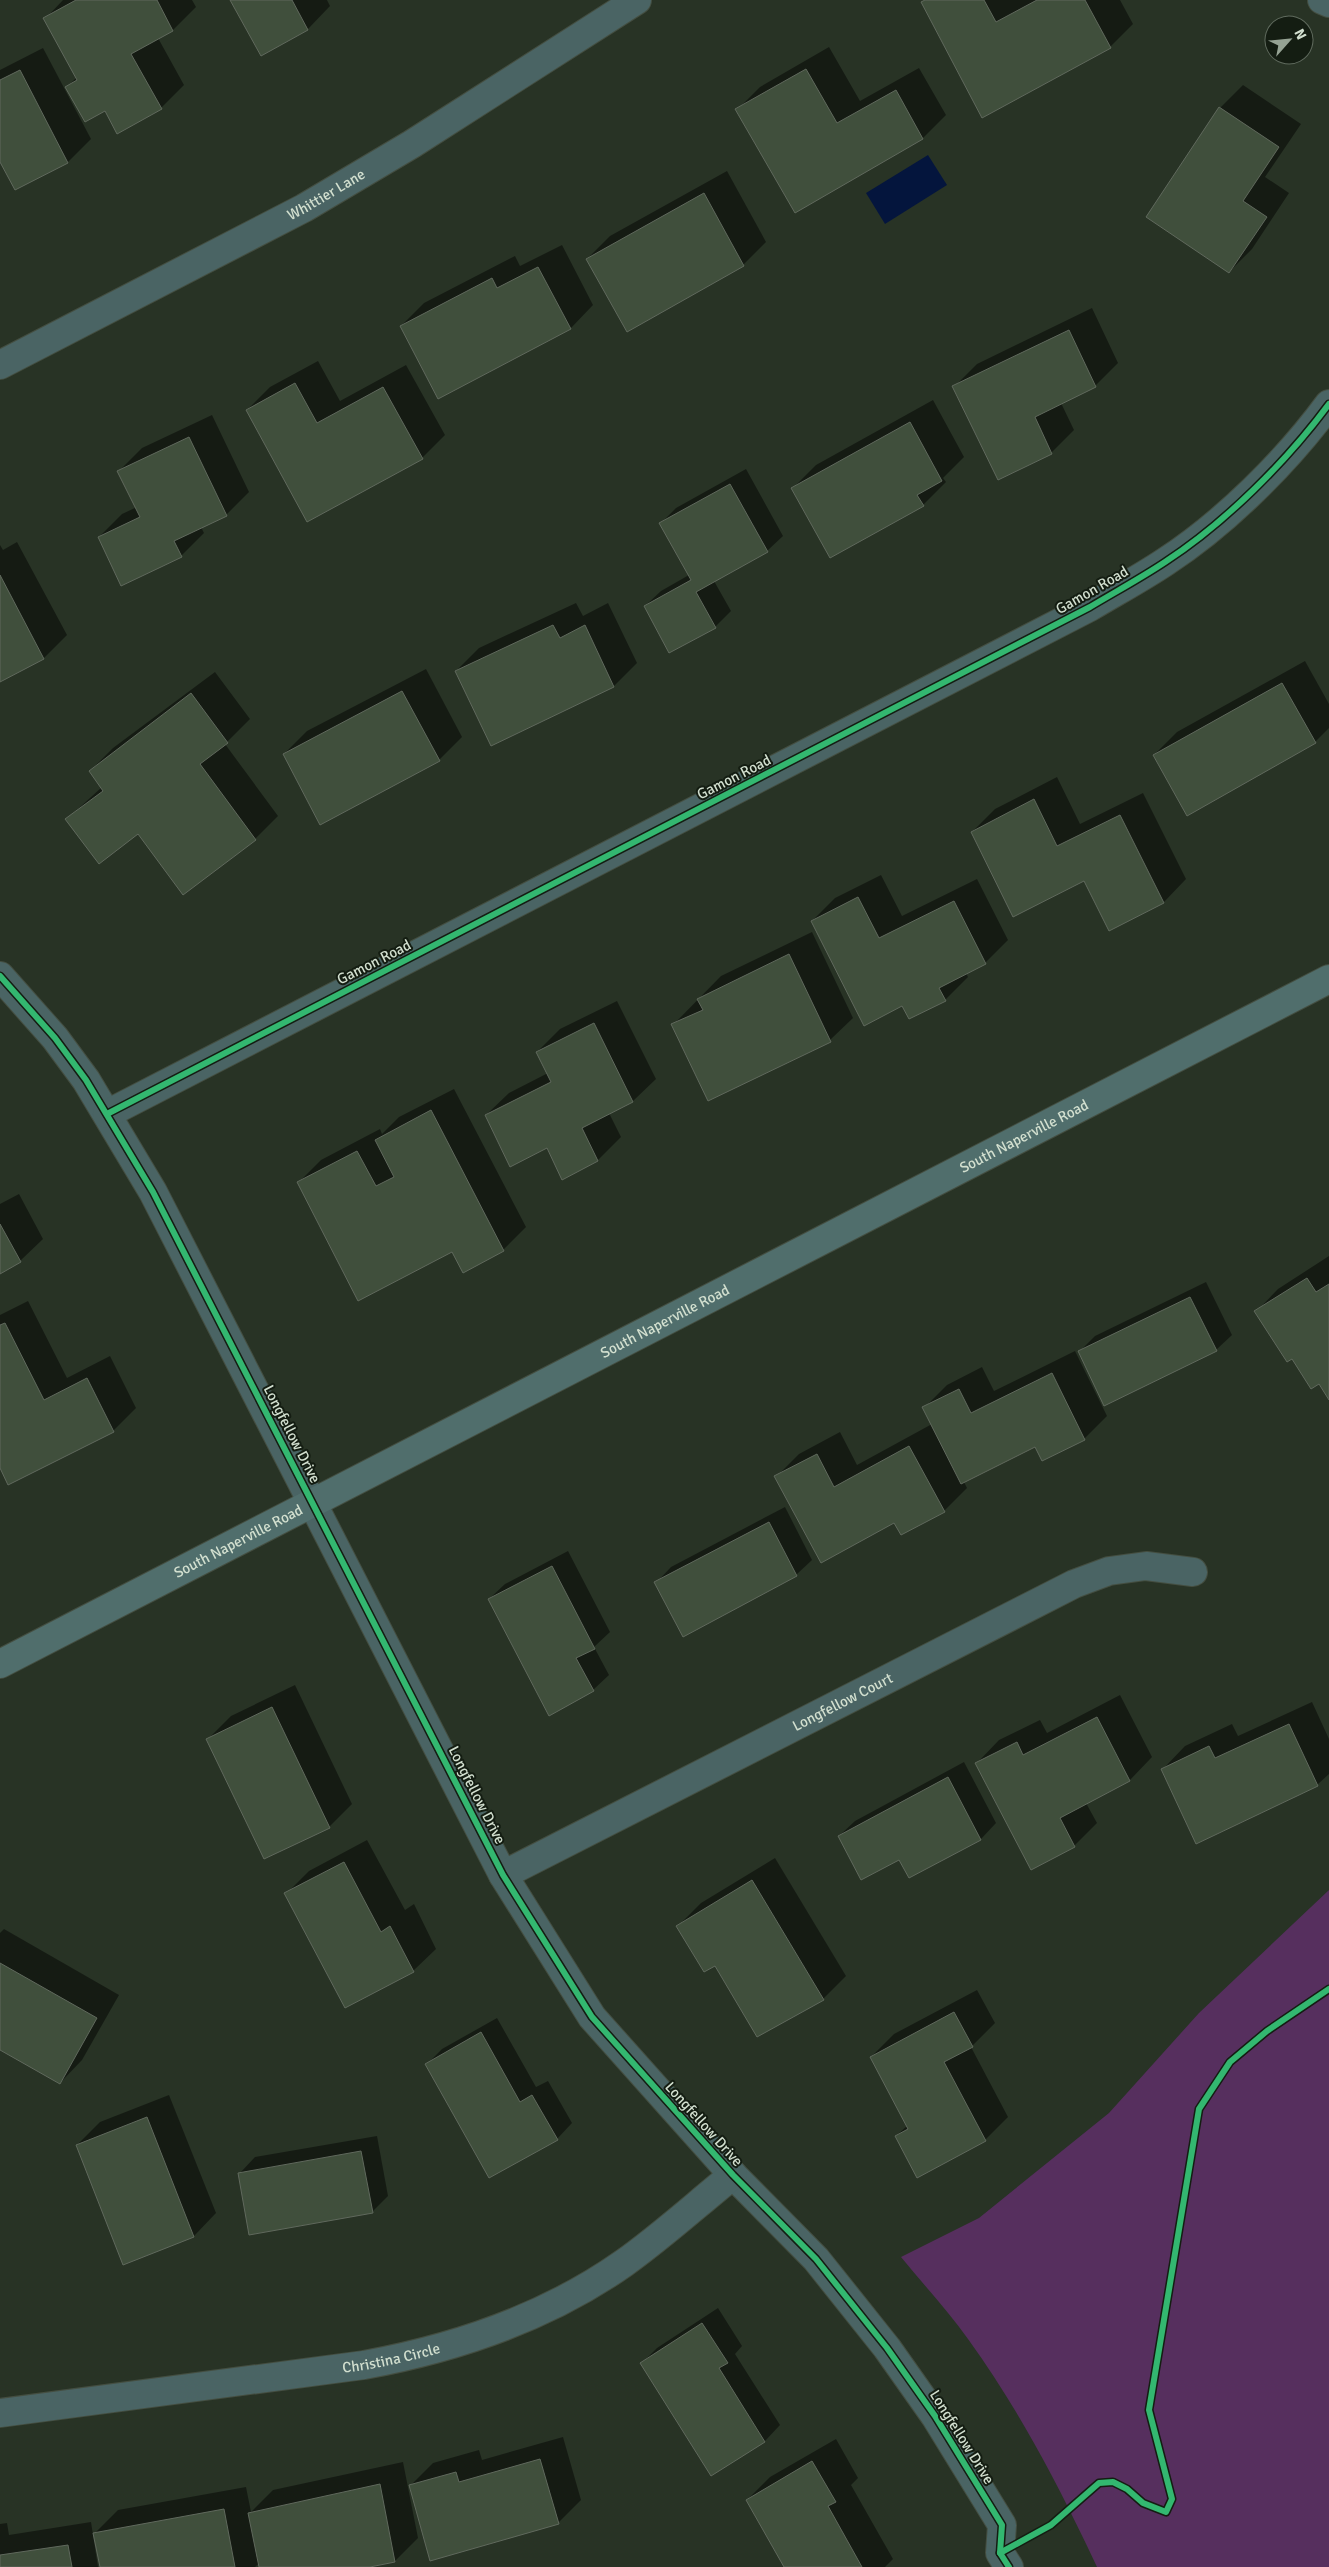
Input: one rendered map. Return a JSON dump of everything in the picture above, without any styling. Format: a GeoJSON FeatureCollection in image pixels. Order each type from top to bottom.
{"type":"FeatureCollection","features":[{"type":"Feature","properties":{"kind":"main road","name":"South Naperville Road"},"geometry":{"type":"LineString","coordinates":[[0,1664],[1329,978]]}},
{"type":"Feature","properties":{"kind":"street","name":"Whittier Lane"},"geometry":{"type":"LineString","coordinates":[[0,365],[304,208],[412,144],[637,0]]}},
{"type":"Feature","properties":{"kind":"street"},"geometry":{"type":"LineString","coordinates":[[1322,0],[1329,4]]}},
{"type":"Feature","properties":{"kind":"street","name":"Gamon Road"},"geometry":{"type":"LineString","coordinates":[[107,1114],[1090,607],[1166,562],[1206,532],[1283,460],[1329,404]]}},
{"type":"Feature","properties":{"kind":"street","name":"Longfellow Drive"},"geometry":{"type":"LineString","coordinates":[[0,976],[55,1038],[107,1114],[153,1192],[503,1874],[592,2017],[733,2175],[816,2259],[887,2348],[935,2416],[1002,2525],[1000,2553],[1009,2567]]}},
{"type":"Feature","properties":{"kind":"street","name":"Longfellow Court"},"geometry":{"type":"LineString","coordinates":[[503,1874],[1074,1584],[1109,1571],[1146,1566],[1193,1572]]}},
{"type":"Feature","properties":{"kind":"street","name":"Christina Circle"},"geometry":{"type":"LineString","coordinates":[[0,2413],[364,2365],[414,2356],[459,2343],[512,2324],[575,2293],[624,2263],[733,2175]]}},
{"type":"Feature","properties":{"kind":"shaded area"},"geometry":{"type":"Polygon","coordinates":[[[1329,1890],[1329,2567],[1097,2567],[1054,2479],[1005,2394],[960,2329],[901,2257],[979,2218],[1109,2113],[1199,2013],[1329,1890]]]}},
{"type":"Feature","properties":{"kind":"water"},"geometry":{"type":"Polygon","coordinates":[[[928,155],[947,185],[885,224],[866,193],[928,155]]]}},
{"type":"Feature","properties":{"kind":"building"},"geometry":{"type":"Polygon","coordinates":[[[76,0],[157,0],[173,31],[131,54],[162,109],[117,134],[105,111],[85,122],[65,87],[77,80],[43,18],[76,0]]]}},
{"type":"Feature","properties":{"kind":"building"},"geometry":{"type":"Polygon","coordinates":[[[230,0],[292,0],[308,30],[261,56],[230,0]]]}},
{"type":"Feature","properties":{"kind":"building"},"geometry":{"type":"Polygon","coordinates":[[[925,0],[984,0],[996,22],[1037,0],[1085,0],[1111,48],[982,118],[921,2],[925,0]]]}},
{"type":"Feature","properties":{"kind":"building"},"geometry":{"type":"Polygon","coordinates":[[[806,69],[837,123],[896,90],[923,139],[795,213],[735,109],[806,69]]]}},
{"type":"Feature","properties":{"kind":"building"},"geometry":{"type":"Polygon","coordinates":[[[20,70],[68,163],[15,190],[0,162],[0,80],[20,70]]]}},
{"type":"Feature","properties":{"kind":"building"},"geometry":{"type":"Polygon","coordinates":[[[1219,107],[1279,147],[1243,201],[1267,217],[1229,273],[1146,217],[1219,107]]]}},
{"type":"Feature","properties":{"kind":"building"},"geometry":{"type":"Polygon","coordinates":[[[704,193],[744,266],[627,332],[586,259],[704,193]]]}},
{"type":"Feature","properties":{"kind":"building"},"geometry":{"type":"Polygon","coordinates":[[[538,267],[571,329],[438,399],[400,326],[492,278],[497,288],[538,267]]]}},
{"type":"Feature","properties":{"kind":"building"},"geometry":{"type":"Polygon","coordinates":[[[1069,330],[1096,387],[1035,417],[1052,454],[998,480],[952,386],[1069,330]]]}},
{"type":"Feature","properties":{"kind":"building"},"geometry":{"type":"Polygon","coordinates":[[[295,383],[317,423],[383,387],[423,459],[307,522],[246,410],[295,383]]]}},
{"type":"Feature","properties":{"kind":"building"},"geometry":{"type":"Polygon","coordinates":[[[910,422],[942,481],[917,495],[924,506],[830,558],[791,488],[910,422]]]}},
{"type":"Feature","properties":{"kind":"building"},"geometry":{"type":"Polygon","coordinates":[[[189,437],[227,516],[174,541],[182,557],[121,586],[98,537],[140,517],[117,471],[189,437]]]}},
{"type":"Feature","properties":{"kind":"building"},"geometry":{"type":"Polygon","coordinates":[[[730,484],[768,552],[696,592],[716,628],[669,653],[644,606],[691,580],[659,523],[730,484]]]}},
{"type":"Feature","properties":{"kind":"building"},"geometry":{"type":"Polygon","coordinates":[[[0,575],[44,659],[0,682],[0,575]]]}},
{"type":"Feature","properties":{"kind":"building"},"geometry":{"type":"Polygon","coordinates":[[[553,625],[560,638],[585,625],[614,687],[491,746],[455,671],[553,625]]]}},
{"type":"Feature","properties":{"kind":"building"},"geometry":{"type":"Polygon","coordinates":[[[1282,683],[1316,743],[1187,816],[1153,755],[1282,683]]]}},
{"type":"Feature","properties":{"kind":"building"},"geometry":{"type":"Polygon","coordinates":[[[402,691],[440,761],[320,825],[283,754],[402,691]]]}},
{"type":"Feature","properties":{"kind":"building"},"geometry":{"type":"Polygon","coordinates":[[[191,693],[228,743],[200,764],[256,840],[183,895],[138,834],[99,864],[65,819],[103,791],[89,771],[191,693]]]}},
{"type":"Feature","properties":{"kind":"building"},"geometry":{"type":"Polygon","coordinates":[[[1034,799],[1057,846],[1120,815],[1164,903],[1109,931],[1084,881],[1013,917],[971,832],[1034,799]]]}},
{"type":"Feature","properties":{"kind":"building"},"geometry":{"type":"Polygon","coordinates":[[[858,897],[879,938],[954,901],[986,964],[939,988],[946,1001],[909,1019],[902,1006],[864,1026],[811,921],[858,897]]]}},
{"type":"Feature","properties":{"kind":"building"},"geometry":{"type":"Polygon","coordinates":[[[789,954],[831,1042],[708,1101],[671,1024],[703,1010],[697,999],[789,954]]]}},
{"type":"Feature","properties":{"kind":"building"},"geometry":{"type":"Polygon","coordinates":[[[594,1023],[633,1102],[582,1128],[598,1161],[562,1180],[547,1148],[510,1167],[485,1115],[551,1082],[536,1052],[594,1023]]]}},
{"type":"Feature","properties":{"kind":"building"},"geometry":{"type":"Polygon","coordinates":[[[431,1110],[504,1251],[463,1273],[452,1252],[358,1301],[297,1182],[357,1151],[376,1186],[394,1177],[375,1140],[431,1110]]]}},
{"type":"Feature","properties":{"kind":"building"},"geometry":{"type":"Polygon","coordinates":[[[0,1224],[21,1262],[0,1274],[0,1224]]]}},
{"type":"Feature","properties":{"kind":"building"},"geometry":{"type":"Polygon","coordinates":[[[1307,1278],[1316,1292],[1329,1284],[1329,1400],[1319,1384],[1311,1389],[1292,1359],[1287,1362],[1254,1311],[1307,1278]]]}},
{"type":"Feature","properties":{"kind":"building"},"geometry":{"type":"Polygon","coordinates":[[[1190,1297],[1217,1351],[1104,1406],[1078,1351],[1190,1297]]]}},
{"type":"Feature","properties":{"kind":"building"},"geometry":{"type":"Polygon","coordinates":[[[5,1323],[44,1400],[87,1378],[114,1432],[8,1485],[0,1468],[0,1325],[5,1323]]]}},
{"type":"Feature","properties":{"kind":"building"},"geometry":{"type":"Polygon","coordinates":[[[1052,1373],[1085,1440],[1042,1461],[1035,1447],[961,1484],[922,1407],[959,1389],[971,1413],[1052,1373]]]}},
{"type":"Feature","properties":{"kind":"building"},"geometry":{"type":"Polygon","coordinates":[[[909,1446],[945,1512],[901,1535],[894,1523],[821,1563],[774,1476],[817,1454],[834,1487],[909,1446]]]}},
{"type":"Feature","properties":{"kind":"building"},"geometry":{"type":"Polygon","coordinates":[[[769,1522],[797,1576],[683,1637],[654,1582],[769,1522]]]}},
{"type":"Feature","properties":{"kind":"building"},"geometry":{"type":"Polygon","coordinates":[[[552,1566],[595,1649],[576,1658],[594,1691],[549,1716],[488,1599],[552,1566]]]}},
{"type":"Feature","properties":{"kind":"building"},"geometry":{"type":"Polygon","coordinates":[[[272,1707],[330,1828],[264,1859],[206,1739],[272,1707]]]}},
{"type":"Feature","properties":{"kind":"building"},"geometry":{"type":"Polygon","coordinates":[[[1097,1717],[1130,1781],[1060,1818],[1075,1847],[1031,1870],[975,1763],[1017,1742],[1023,1755],[1097,1717]]]}},
{"type":"Feature","properties":{"kind":"building"},"geometry":{"type":"Polygon","coordinates":[[[1289,1724],[1318,1786],[1196,1844],[1161,1769],[1209,1746],[1215,1758],[1289,1724]]]}},
{"type":"Feature","properties":{"kind":"building"},"geometry":{"type":"Polygon","coordinates":[[[948,1777],[981,1840],[909,1878],[899,1860],[861,1880],[838,1836],[948,1777]]]}},
{"type":"Feature","properties":{"kind":"building"},"geometry":{"type":"Polygon","coordinates":[[[344,1862],[381,1932],[390,1926],[414,1972],[345,2008],[284,1893],[344,1862]]]}},
{"type":"Feature","properties":{"kind":"building"},"geometry":{"type":"Polygon","coordinates":[[[752,1880],[824,2000],[757,2037],[715,1966],[704,1972],[676,1926],[752,1880]]]}},
{"type":"Feature","properties":{"kind":"building"},"geometry":{"type":"Polygon","coordinates":[[[0,1963],[97,2018],[60,2084],[0,2050],[0,1963]]]}},
{"type":"Feature","properties":{"kind":"building"},"geometry":{"type":"Polygon","coordinates":[[[954,2012],[973,2047],[944,2062],[986,2141],[917,2178],[895,2136],[908,2129],[870,2057],[954,2012]]]}},
{"type":"Feature","properties":{"kind":"building"},"geometry":{"type":"Polygon","coordinates":[[[481,2032],[520,2102],[532,2095],[558,2140],[489,2178],[425,2064],[481,2032]]]}},
{"type":"Feature","properties":{"kind":"building"},"geometry":{"type":"Polygon","coordinates":[[[147,2117],[194,2237],[123,2265],[76,2145],[147,2117]]]}},
{"type":"Feature","properties":{"kind":"building"},"geometry":{"type":"Polygon","coordinates":[[[361,2151],[373,2213],[249,2235],[238,2173],[361,2151]]]}},
{"type":"Feature","properties":{"kind":"building"},"geometry":{"type":"Polygon","coordinates":[[[702,2323],[728,2363],[719,2368],[765,2442],[711,2476],[640,2363],[702,2323]]]}},
{"type":"Feature","properties":{"kind":"building"},"geometry":{"type":"Polygon","coordinates":[[[540,2459],[559,2524],[430,2561],[409,2485],[456,2472],[459,2482],[540,2459]]]}},
{"type":"Feature","properties":{"kind":"building"},"geometry":{"type":"Polygon","coordinates":[[[812,2461],[836,2502],[828,2506],[862,2567],[784,2567],[746,2500],[812,2461]]]}},
{"type":"Feature","properties":{"kind":"building"},"geometry":{"type":"Polygon","coordinates":[[[380,2484],[395,2562],[370,2567],[259,2567],[248,2513],[380,2484]]]}},
{"type":"Feature","properties":{"kind":"building"},"geometry":{"type":"Polygon","coordinates":[[[224,2509],[235,2567],[100,2567],[93,2533],[224,2509]]]}},
{"type":"Feature","properties":{"kind":"building"},"geometry":{"type":"Polygon","coordinates":[[[68,2545],[72,2567],[0,2567],[0,2555],[68,2545]]]}},
{"type":"Feature","properties":{"kind":"cycle path"},"geometry":{"type":"LineString","coordinates":[[107,1114],[1090,607],[1165,562],[1210,529],[1254,490],[1274,469],[1329,404]]}},
{"type":"Feature","properties":{"kind":"cycle path"},"geometry":{"type":"LineString","coordinates":[[0,976],[55,1038],[86,1080],[153,1192],[503,1875],[592,2017],[733,2175],[816,2259],[887,2348],[935,2416],[1002,2525],[1000,2553],[1009,2567]]}},
{"type":"Feature","properties":{"kind":"cycle path"},"geometry":{"type":"LineString","coordinates":[[1000,2553],[1051,2525],[1099,2483],[1113,2482],[1127,2489],[1143,2503],[1166,2512],[1172,2499],[1149,2410],[1199,2109],[1230,2062],[1267,2031],[1329,1989]]}}]}
